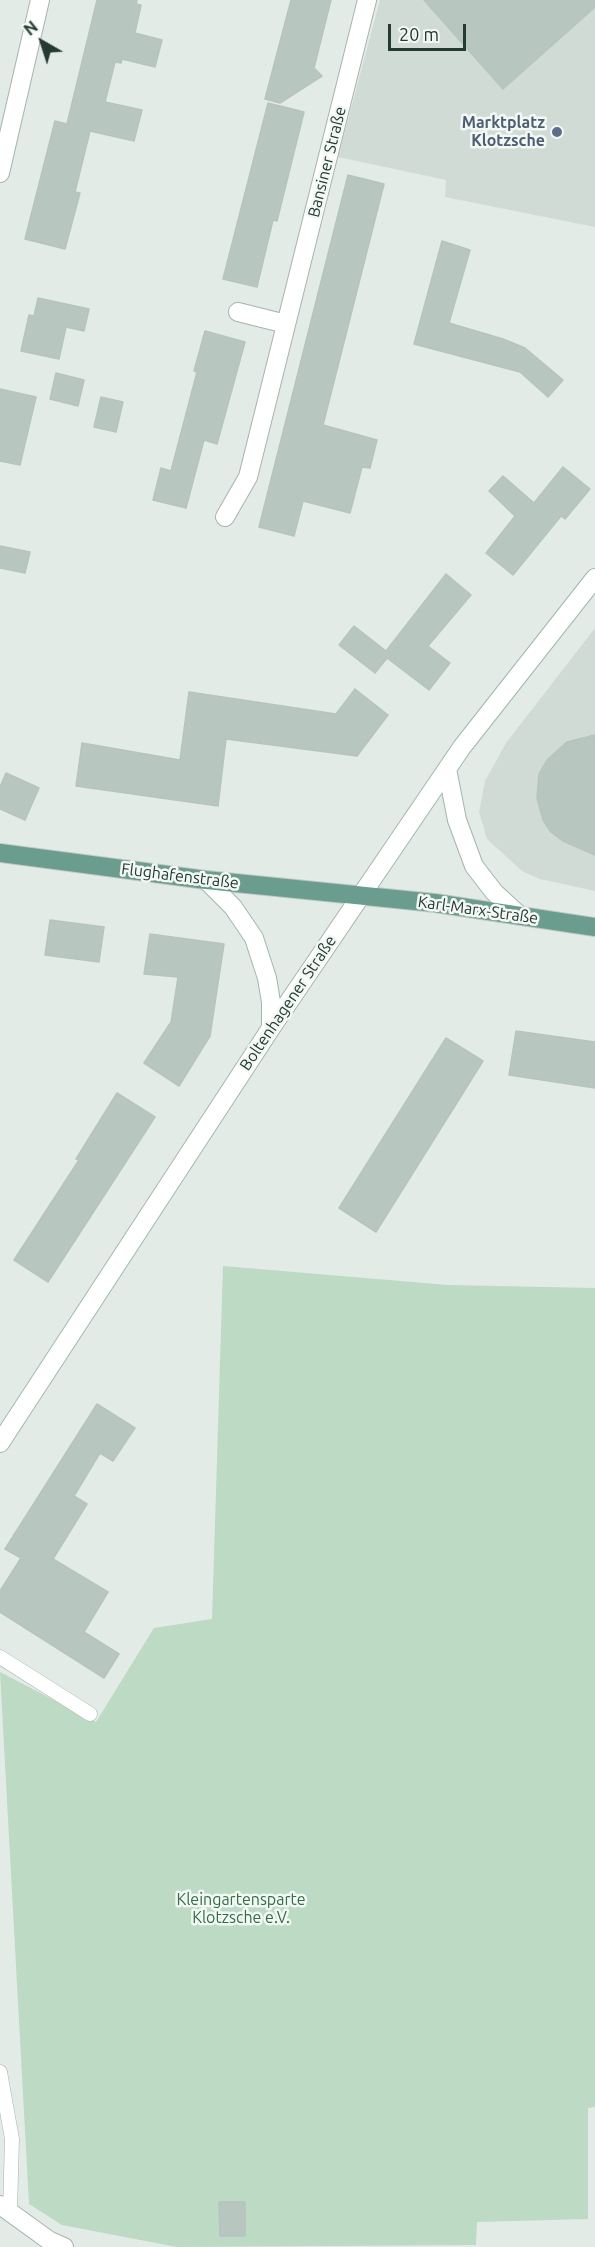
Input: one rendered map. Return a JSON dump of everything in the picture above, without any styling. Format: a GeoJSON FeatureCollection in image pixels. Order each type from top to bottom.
{"type":"FeatureCollection","features":[{"type":"Feature","properties":{"kind":"main road","name":"Flughafenstraße"},"geometry":{"type":"LineString","coordinates":[[0,853],[206,880],[361,894]]}},
{"type":"Feature","properties":{"kind":"main road","name":"Karl-Marx-Straße"},"geometry":{"type":"LineString","coordinates":[[361,894],[595,927]]}},
{"type":"Feature","properties":{"kind":"street"},"geometry":{"type":"LineString","coordinates":[[0,173],[40,0]]}},
{"type":"Feature","properties":{"kind":"street","name":"Bansiner Straße"},"geometry":{"type":"LineString","coordinates":[[225,517],[248,477],[367,0]]}},
{"type":"Feature","properties":{"kind":"street"},"geometry":{"type":"LineString","coordinates":[[238,312],[286,324]]}},
{"type":"Feature","properties":{"kind":"street","name":"Boltenhagener Straße"},"geometry":{"type":"LineString","coordinates":[[0,1443],[361,894],[447,769],[519,672],[595,578]]}},
{"type":"Feature","properties":{"kind":"street"},"geometry":{"type":"LineString","coordinates":[[447,769],[457,820],[474,866],[494,892],[519,915]]}},
{"type":"Feature","properties":{"kind":"street"},"geometry":{"type":"LineString","coordinates":[[206,880],[233,907],[254,938],[267,978],[271,1002],[271,1028]]}},
{"type":"Feature","properties":{"kind":"street"},"geometry":{"type":"LineString","coordinates":[[5,2208],[50,2241],[64,2247]]}},
{"type":"Feature","properties":{"kind":"lane"},"geometry":{"type":"LineString","coordinates":[[0,1657],[90,1714]]}},
{"type":"Feature","properties":{"kind":"lane"},"geometry":{"type":"LineString","coordinates":[[0,2072],[12,2139],[5,2208]]}},
{"type":"Feature","properties":{"kind":"shaded area","name":"Marktplatz Klotzsche"},"geometry":{"type":"Polygon","coordinates":[[[380,0],[595,0],[595,227],[445,197],[446,180],[338,157],[380,0]]]}},
{"type":"Feature","properties":{"kind":"shaded area"},"geometry":{"type":"Polygon","coordinates":[[[595,628],[595,891],[540,879],[522,871],[487,839],[479,812],[485,781],[506,743],[595,628]]]}},
{"type":"Feature","properties":{"kind":"green space","name":"Kleingartensparte Klotzsche e.V."},"geometry":{"type":"Polygon","coordinates":[[[223,1266],[448,1285],[595,1288],[595,2107],[588,2108],[588,2219],[477,2222],[476,2245],[177,2247],[62,2225],[29,2204],[0,1672],[96,1722],[154,1628],[212,1619],[223,1266]]]}},
{"type":"Feature","properties":{"kind":"building"},"geometry":{"type":"Polygon","coordinates":[[[97,0],[137,0],[136,4],[141,5],[135,33],[162,40],[155,67],[122,59],[121,63],[115,62],[105,102],[142,110],[134,141],[90,131],[75,192],[80,193],[65,249],[25,239],[55,121],[67,124],[97,0]]]}},
{"type":"Feature","properties":{"kind":"building"},"geometry":{"type":"Polygon","coordinates":[[[291,0],[331,0],[314,68],[322,76],[280,103],[265,99],[291,0]]]}},
{"type":"Feature","properties":{"kind":"building"},"geometry":{"type":"Polygon","coordinates":[[[424,0],[595,0],[595,7],[503,89],[424,0]]]}},
{"type":"Feature","properties":{"kind":"building"},"geometry":{"type":"Polygon","coordinates":[[[268,103],[304,112],[277,221],[273,220],[257,287],[223,279],[268,103]]]}},
{"type":"Feature","properties":{"kind":"building"},"geometry":{"type":"Polygon","coordinates":[[[348,175],[384,184],[323,425],[377,440],[370,468],[362,467],[350,513],[303,501],[294,536],[259,527],[348,175]]]}},
{"type":"Feature","properties":{"kind":"building"},"geometry":{"type":"Polygon","coordinates":[[[442,241],[470,250],[449,323],[525,348],[563,380],[548,397],[520,372],[414,344],[442,241]]]}},
{"type":"Feature","properties":{"kind":"building"},"geometry":{"type":"Polygon","coordinates":[[[38,298],[89,309],[84,331],[66,327],[59,359],[21,351],[29,315],[34,316],[38,298]]]}},
{"type":"Feature","properties":{"kind":"building"},"geometry":{"type":"Polygon","coordinates":[[[205,331],[245,342],[217,444],[204,440],[186,508],[153,500],[161,468],[171,471],[197,372],[194,371],[205,331]]]}},
{"type":"Feature","properties":{"kind":"building"},"geometry":{"type":"Polygon","coordinates":[[[56,373],[84,380],[78,406],[50,399],[56,373]]]}},
{"type":"Feature","properties":{"kind":"building"},"geometry":{"type":"Polygon","coordinates":[[[0,389],[36,397],[20,465],[0,461],[0,389]]]}},
{"type":"Feature","properties":{"kind":"building"},"geometry":{"type":"Polygon","coordinates":[[[101,397],[123,402],[116,432],[94,427],[101,397]]]}},
{"type":"Feature","properties":{"kind":"building"},"geometry":{"type":"Polygon","coordinates":[[[563,467],[590,489],[565,519],[561,516],[513,575],[486,553],[515,516],[489,491],[503,476],[534,503],[563,467]]]}},
{"type":"Feature","properties":{"kind":"building"},"geometry":{"type":"Polygon","coordinates":[[[0,546],[30,552],[25,573],[0,568],[0,546]]]}},
{"type":"Feature","properties":{"kind":"building"},"geometry":{"type":"Polygon","coordinates":[[[446,574],[471,595],[428,646],[450,663],[429,690],[387,658],[375,673],[339,645],[354,626],[386,651],[446,574]]]}},
{"type":"Feature","properties":{"kind":"building"},"geometry":{"type":"Polygon","coordinates":[[[355,689],[388,715],[357,756],[226,739],[218,806],[76,786],[82,743],[180,760],[189,692],[336,714],[355,689]]]}},
{"type":"Feature","properties":{"kind":"building"},"geometry":{"type":"Polygon","coordinates":[[[595,735],[595,855],[563,841],[551,832],[543,820],[537,798],[539,774],[547,760],[567,742],[595,735]]]}},
{"type":"Feature","properties":{"kind":"building"},"geometry":{"type":"Polygon","coordinates":[[[6,773],[39,788],[25,820],[0,809],[0,787],[6,773]]]}},
{"type":"Feature","properties":{"kind":"building"},"geometry":{"type":"Polygon","coordinates":[[[50,920],[104,927],[99,962],[45,955],[50,920]]]}},
{"type":"Feature","properties":{"kind":"building"},"geometry":{"type":"Polygon","coordinates":[[[150,934],[224,944],[210,1036],[179,1086],[144,1063],[171,1022],[178,977],[144,974],[150,934]]]}},
{"type":"Feature","properties":{"kind":"building"},"geometry":{"type":"Polygon","coordinates":[[[516,1031],[595,1042],[595,1088],[509,1075],[516,1031]]]}},
{"type":"Feature","properties":{"kind":"building"},"geometry":{"type":"Polygon","coordinates":[[[446,1038],[483,1061],[376,1232],[339,1208],[446,1038]]]}},
{"type":"Feature","properties":{"kind":"building"},"geometry":{"type":"Polygon","coordinates":[[[117,1093],[155,1117],[48,1282],[14,1260],[79,1160],[76,1159],[117,1093]]]}},
{"type":"Feature","properties":{"kind":"building"},"geometry":{"type":"Polygon","coordinates":[[[97,1404],[135,1428],[113,1461],[100,1453],[74,1496],[87,1504],[53,1559],[108,1592],[84,1632],[119,1654],[104,1678],[0,1612],[0,1591],[21,1558],[5,1549],[97,1404]]]}},
{"type":"Feature","properties":{"kind":"building"},"geometry":{"type":"Polygon","coordinates":[[[219,2202],[245,2202],[245,2236],[220,2236],[219,2202]]]}},
{"type":"Feature","properties":{"kind":"place","name":"Marktplatz Klotzsche"},"geometry":{"type":"Point","coordinates":[557,132]}}]}
